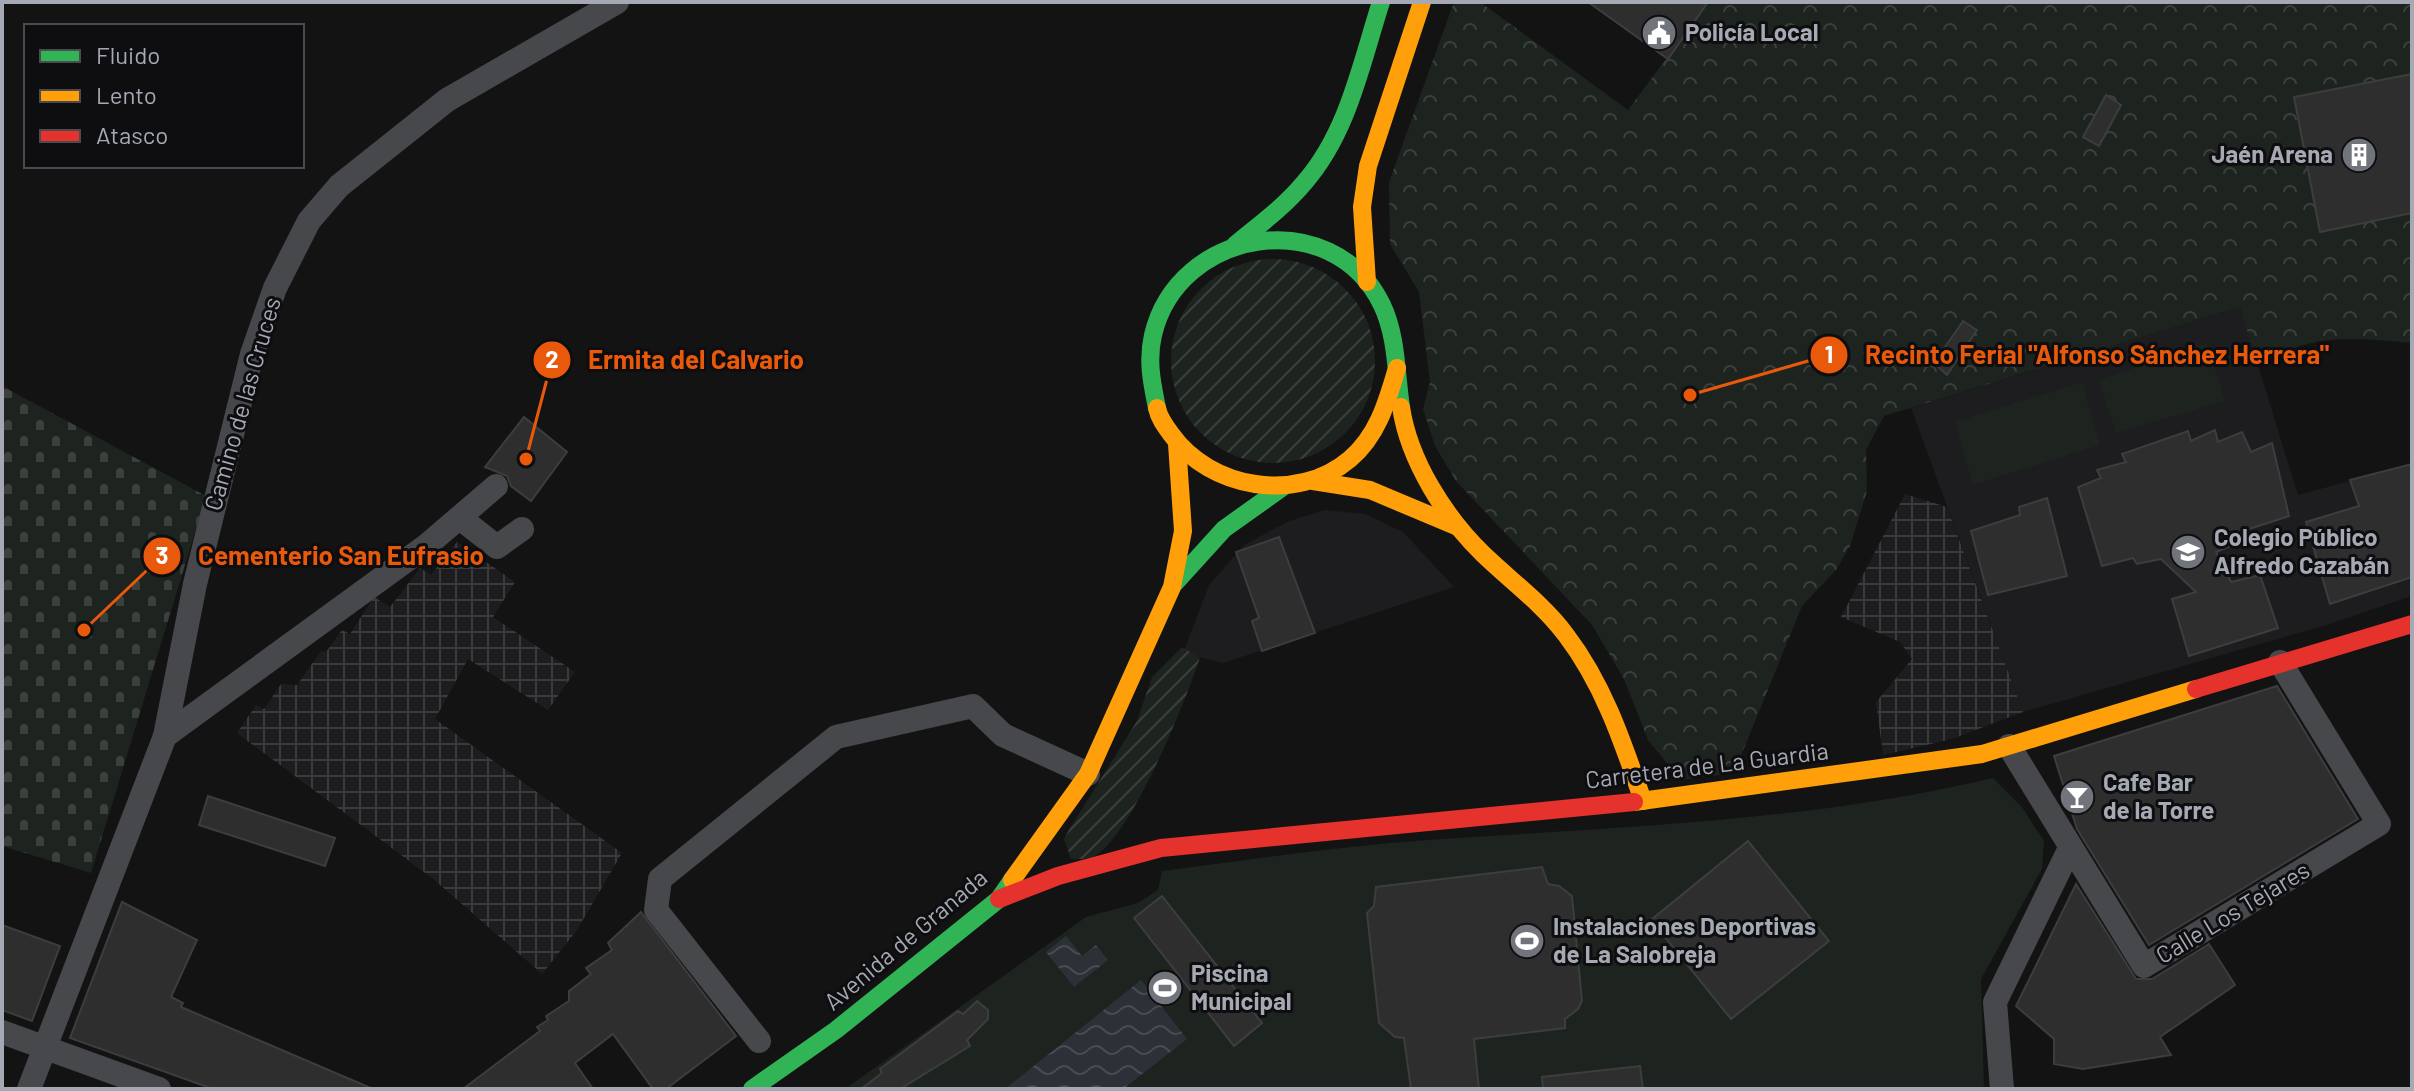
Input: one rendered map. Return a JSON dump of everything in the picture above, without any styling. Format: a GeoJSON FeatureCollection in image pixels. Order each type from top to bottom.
{"type":"FeatureCollection","features":[{"type":"Feature","properties":{"kind":"street","name":"Camino de las Cruces"},"geometry":{"type":"LineString","coordinates":[[29,1089],[165,736],[195,584],[252,354],[275,288],[309,221],[339,186],[447,100],[617,2]]}},
{"type":"Feature","properties":{"kind":"street"},"geometry":{"type":"LineString","coordinates":[[1234,245],[1285,204],[1311,175],[1333,142],[1381,2]]}},
{"type":"Feature","properties":{"kind":"street"},"geometry":{"type":"LineString","coordinates":[[1367,282],[1362,207],[1368,166],[1422,2]]}},
{"type":"Feature","properties":{"kind":"street"},"geometry":{"type":"LineString","coordinates":[[1397,368],[1388,410],[1366,446],[1333,472],[1313,481],[1264,488],[1225,478],[1191,458],[1177,444],[1166,427],[1151,390],[1149,359],[1153,329],[1160,310],[1183,277],[1216,253],[1234,245],[1270,239],[1307,243],[1340,258],[1367,282],[1391,323],[1409,444],[1458,527],[1563,630],[1592,670],[1610,708],[1643,801]]}},
{"type":"Feature","properties":{"kind":"street","name":"Avenida de Granada"},"geometry":{"type":"LineString","coordinates":[[752,1089],[836,1030],[999,899],[1088,774],[1172,587],[1183,531],[1177,444]]}},
{"type":"Feature","properties":{"kind":"street"},"geometry":{"type":"LineString","coordinates":[[1313,481],[1370,490],[1458,527]]}},
{"type":"Feature","properties":{"kind":"street"},"geometry":{"type":"LineString","coordinates":[[165,736],[426,546],[496,486]]}},
{"type":"Feature","properties":{"kind":"street","name":"Avenida de Granada"},"geometry":{"type":"LineString","coordinates":[[1172,587],[1220,529],[1283,487]]}},
{"type":"Feature","properties":{"kind":"street"},"geometry":{"type":"LineString","coordinates":[[460,518],[497,547],[522,529]]}},
{"type":"Feature","properties":{"kind":"street","name":"Carretera de La Guardia"},"geometry":{"type":"LineString","coordinates":[[999,899],[1038,880],[1102,866],[1161,848],[1643,801],[1982,754],[2412,624]]}},
{"type":"Feature","properties":{"kind":"street","name":"Calle Los Tejares"},"geometry":{"type":"LineString","coordinates":[[2009,746],[2144,966],[2379,824],[2280,662]]}},
{"type":"Feature","properties":{"kind":"street"},"geometry":{"type":"LineString","coordinates":[[759,1041],[656,910],[660,879],[836,737],[973,706],[1003,735],[1088,774]]}},
{"type":"Feature","properties":{"kind":"street"},"geometry":{"type":"LineString","coordinates":[[2002,1089],[1995,1002],[2070,848]]}},
{"type":"Feature","properties":{"kind":"street"},"geometry":{"type":"LineString","coordinates":[[2,1032],[159,1089]]}},
{"type":"Feature","properties":{"kind":"shaded area","name":"Colegio Público Alfredo Cazabán"},"geometry":{"type":"Polygon","coordinates":[[[2240,307],[2298,495],[2412,464],[2412,596],[2323,626],[2023,712],[1911,408],[2240,307]]]}},
{"type":"Feature","properties":{"kind":"shaded area"},"geometry":{"type":"Polygon","coordinates":[[[1905,494],[1947,507],[2023,712],[1952,739],[1883,755],[1876,702],[1912,659],[1900,642],[1841,617],[1905,494]]]}},
{"type":"Feature","properties":{"kind":"shaded area"},"geometry":{"type":"Polygon","coordinates":[[[1325,510],[1365,514],[1403,532],[1454,587],[1223,663],[1183,653],[1209,585],[1244,545],[1289,521],[1325,510]]]}},
{"type":"Feature","properties":{"kind":"shaded area"},"geometry":{"type":"Polygon","coordinates":[[[457,542],[515,582],[493,617],[575,672],[548,710],[468,659],[435,719],[622,853],[577,930],[542,974],[432,878],[237,733],[256,705],[264,709],[281,684],[297,685],[321,651],[326,652],[342,630],[350,634],[374,597],[390,607],[420,568],[431,575],[457,542]]]}},
{"type":"Feature","properties":{"kind":"green space"},"geometry":{"type":"Polygon","coordinates":[[[1454,2],[1480,2],[1628,110],[1708,2],[2412,2],[2412,343],[2351,339],[2315,342],[2296,347],[2258,366],[2240,307],[1884,416],[1866,450],[1867,491],[1850,546],[1836,570],[1802,606],[1734,773],[1681,780],[1648,740],[1624,679],[1592,625],[1456,481],[1435,446],[1423,409],[1430,382],[1419,292],[1390,244],[1389,182],[1454,2]]]}},
{"type":"Feature","properties":{"kind":"green space"},"geometry":{"type":"Polygon","coordinates":[[[1273,259],[1312,267],[1330,276],[1345,289],[1358,304],[1367,322],[1375,361],[1367,400],[1358,418],[1345,433],[1330,446],[1312,455],[1273,463],[1234,455],[1216,446],[1201,433],[1188,418],[1179,400],[1171,361],[1179,322],[1188,304],[1201,289],[1216,276],[1234,267],[1273,259]]]}},
{"type":"Feature","properties":{"kind":"green space"},"geometry":{"type":"Polygon","coordinates":[[[2207,343],[2225,401],[2116,433],[2098,380],[2207,343]]]}},
{"type":"Feature","properties":{"kind":"green space"},"geometry":{"type":"Polygon","coordinates":[[[2082,382],[2100,445],[1973,485],[1955,422],[2082,382]]]}},
{"type":"Feature","properties":{"kind":"green space"},"geometry":{"type":"Polygon","coordinates":[[[2,386],[206,496],[91,873],[2,846],[2,386]]]}},
{"type":"Feature","properties":{"kind":"green space"},"geometry":{"type":"Polygon","coordinates":[[[1182,647],[1200,658],[1183,704],[1141,795],[1110,843],[1093,857],[1071,859],[1064,839],[1137,721],[1152,677],[1182,647]]]}},
{"type":"Feature","properties":{"kind":"green space","name":"Instalaciones Deportivas de La Salobreja"},"geometry":{"type":"Polygon","coordinates":[[[1993,778],[2022,807],[2044,841],[2042,869],[1981,979],[1984,1089],[848,1087],[1086,917],[1138,903],[1158,890],[1162,871],[1394,843],[1783,814],[1924,793],[1993,778]]]}},
{"type":"Feature","properties":{"kind":"water"},"geometry":{"type":"Polygon","coordinates":[[[1066,936],[1082,956],[1096,945],[1108,960],[1074,987],[1046,952],[1066,936]]]}},
{"type":"Feature","properties":{"kind":"water"},"geometry":{"type":"Polygon","coordinates":[[[1141,980],[1187,1039],[1123,1089],[1005,1089],[1141,980]]]}},
{"type":"Feature","properties":{"kind":"building","name":"Policía Local"},"geometry":{"type":"Polygon","coordinates":[[[1588,2],[1708,2],[1668,59],[1588,2]]]}},
{"type":"Feature","properties":{"kind":"building","name":"Jaén Arena"},"geometry":{"type":"Polygon","coordinates":[[[2412,74],[2412,213],[2320,232],[2294,97],[2412,74]]]}},
{"type":"Feature","properties":{"kind":"building"},"geometry":{"type":"Polygon","coordinates":[[[2106,95],[2121,105],[2099,146],[2083,137],[2106,95]]]}},
{"type":"Feature","properties":{"kind":"building"},"geometry":{"type":"Polygon","coordinates":[[[1963,321],[1977,330],[1947,375],[1934,363],[1963,321]]]}},
{"type":"Feature","properties":{"kind":"building"},"geometry":{"type":"Polygon","coordinates":[[[524,417],[567,452],[531,501],[511,486],[507,476],[485,467],[524,417]]]}},
{"type":"Feature","properties":{"kind":"building"},"geometry":{"type":"Polygon","coordinates":[[[2215,430],[2218,442],[2242,432],[2251,452],[2272,443],[2289,516],[2243,531],[2246,540],[2216,552],[2231,582],[2260,575],[2278,628],[2189,656],[2172,599],[2196,592],[2161,559],[2137,564],[2133,558],[2102,566],[2078,487],[2101,478],[2097,470],[2126,462],[2122,454],[2188,431],[2191,441],[2215,430]]]}},
{"type":"Feature","properties":{"kind":"building"},"geometry":{"type":"Polygon","coordinates":[[[2412,464],[2412,577],[2330,604],[2306,522],[2359,506],[2350,480],[2412,464]]]}},
{"type":"Feature","properties":{"kind":"building"},"geometry":{"type":"Polygon","coordinates":[[[2047,498],[2067,576],[1988,595],[1971,531],[2020,515],[2019,507],[2047,498]]]}},
{"type":"Feature","properties":{"kind":"building"},"geometry":{"type":"Polygon","coordinates":[[[1279,537],[1315,633],[1262,651],[1252,621],[1259,618],[1236,552],[1279,537]]]}},
{"type":"Feature","properties":{"kind":"building"},"geometry":{"type":"Polygon","coordinates":[[[2277,686],[2358,819],[2149,945],[2077,829],[2054,756],[2277,686]]]}},
{"type":"Feature","properties":{"kind":"building"},"geometry":{"type":"Polygon","coordinates":[[[208,796],[335,838],[325,866],[199,825],[208,796]]]}},
{"type":"Feature","properties":{"kind":"building"},"geometry":{"type":"Polygon","coordinates":[[[1748,841],[1829,941],[1731,1019],[1651,920],[1748,841]]]}},
{"type":"Feature","properties":{"kind":"building"},"geometry":{"type":"Polygon","coordinates":[[[1542,867],[1548,884],[1559,886],[1572,896],[1582,1001],[1578,1009],[1565,1019],[1565,1028],[1474,1039],[1479,1089],[1411,1089],[1404,1038],[1395,1037],[1379,1023],[1367,913],[1374,906],[1376,887],[1542,867]]]}},
{"type":"Feature","properties":{"kind":"building"},"geometry":{"type":"Polygon","coordinates":[[[2076,884],[2136,979],[2152,979],[2209,944],[2235,985],[2160,1037],[2171,1055],[2083,1069],[2054,1064],[2054,1039],[2016,1006],[2076,884]]]}},
{"type":"Feature","properties":{"kind":"building"},"geometry":{"type":"Polygon","coordinates":[[[1162,896],[1262,1023],[1234,1046],[1134,918],[1162,896]]]}},
{"type":"Feature","properties":{"kind":"building"},"geometry":{"type":"Polygon","coordinates":[[[122,902],[197,940],[171,997],[183,1003],[181,1007],[373,1089],[213,1089],[70,1038],[122,902]]]}},
{"type":"Feature","properties":{"kind":"building"},"geometry":{"type":"Polygon","coordinates":[[[641,912],[736,1036],[666,1089],[653,1089],[613,1034],[575,1063],[593,1089],[463,1089],[540,1031],[537,1027],[548,1020],[546,1016],[569,1001],[569,991],[591,974],[586,968],[612,950],[608,943],[641,912]]]}},
{"type":"Feature","properties":{"kind":"building"},"geometry":{"type":"Polygon","coordinates":[[[2,925],[60,946],[32,1021],[2,1010],[2,925]]]}},
{"type":"Feature","properties":{"kind":"building"},"geometry":{"type":"Polygon","coordinates":[[[977,1001],[988,1010],[988,1019],[967,1040],[970,1046],[900,1089],[861,1089],[882,1073],[880,1069],[958,1011],[963,1014],[977,1001]]]}},
{"type":"Feature","properties":{"kind":"building"},"geometry":{"type":"Polygon","coordinates":[[[1640,1066],[1643,1089],[1543,1089],[1542,1077],[1640,1066]]]}},
{"type":"Feature","properties":{"kind":"traffic: fast"},"geometry":{"type":"LineString","coordinates":[[1235,245],[1296,192],[1332,142],[1352,97],[1381,2]]}},
{"type":"Feature","properties":{"kind":"traffic: fast"},"geometry":{"type":"LineString","coordinates":[[1157,408],[1150,354],[1153,335],[1168,299],[1192,271],[1224,252],[1258,242],[1295,241],[1329,252],[1359,273],[1382,305],[1393,342],[1401,407]]}},
{"type":"Feature","properties":{"kind":"traffic: fast"},"geometry":{"type":"LineString","coordinates":[[1175,583],[1224,529],[1283,487]]}},
{"type":"Feature","properties":{"kind":"traffic: fast"},"geometry":{"type":"LineString","coordinates":[[752,1089],[836,1030],[999,899],[1012,880]]}},
{"type":"Feature","properties":{"kind":"traffic: slow"},"geometry":{"type":"LineString","coordinates":[[1367,282],[1362,207],[1368,166],[1422,2]]}},
{"type":"Feature","properties":{"kind":"traffic: slow"},"geometry":{"type":"LineString","coordinates":[[1157,408],[1171,434],[1188,453],[1208,467],[1231,478],[1255,484],[1305,482],[1329,473],[1360,450],[1375,429],[1397,368]]}},
{"type":"Feature","properties":{"kind":"traffic: slow"},"geometry":{"type":"LineString","coordinates":[[1401,407],[1412,448],[1442,505],[1483,554],[1547,613],[1579,654],[1611,715],[1643,801]]}},
{"type":"Feature","properties":{"kind":"traffic: slow"},"geometry":{"type":"LineString","coordinates":[[1012,880],[1088,774],[1172,587],[1183,531],[1177,444]]}},
{"type":"Feature","properties":{"kind":"traffic: slow"},"geometry":{"type":"LineString","coordinates":[[1313,481],[1370,490],[1458,527]]}},
{"type":"Feature","properties":{"kind":"traffic: slow"},"geometry":{"type":"LineString","coordinates":[[1634,802],[1982,754],[2196,689]]}},
{"type":"Feature","properties":{"kind":"traffic: jam"},"geometry":{"type":"LineString","coordinates":[[2196,689],[2412,624]]}},
{"type":"Feature","properties":{"kind":"traffic: jam"},"geometry":{"type":"LineString","coordinates":[[999,899],[1058,876],[1161,848],[1634,802]]}},
{"type":"Feature","properties":{"kind":"place","name":"Policía Local"},"geometry":{"type":"Point","coordinates":[1659,33]}},
{"type":"Feature","properties":{"kind":"place","name":"Jaén Arena"},"geometry":{"type":"Point","coordinates":[2359,155]}},
{"type":"Feature","properties":{"kind":"place","name":"Recinto Ferial \"Alfonso Sánchez Herrera\""},"geometry":{"type":"Point","coordinates":[1690,395]}},
{"type":"Feature","properties":{"kind":"place","name":"Ermita del Calvario"},"geometry":{"type":"Point","coordinates":[526,459]}},
{"type":"Feature","properties":{"kind":"place","name":"Colegio Público Alfredo Cazabán"},"geometry":{"type":"Point","coordinates":[2188,552]}},
{"type":"Feature","properties":{"kind":"place","name":"Cementerio San Eufrasio"},"geometry":{"type":"Point","coordinates":[84,630]}},
{"type":"Feature","properties":{"kind":"place","name":"Cafe Bar de la Torre"},"geometry":{"type":"Point","coordinates":[2077,797]}},
{"type":"Feature","properties":{"kind":"place","name":"Instalaciones Deportivas de La Salobreja"},"geometry":{"type":"Point","coordinates":[1527,941]}},
{"type":"Feature","properties":{"kind":"place","name":"Piscina Municipal"},"geometry":{"type":"Point","coordinates":[1165,988]}}]}
